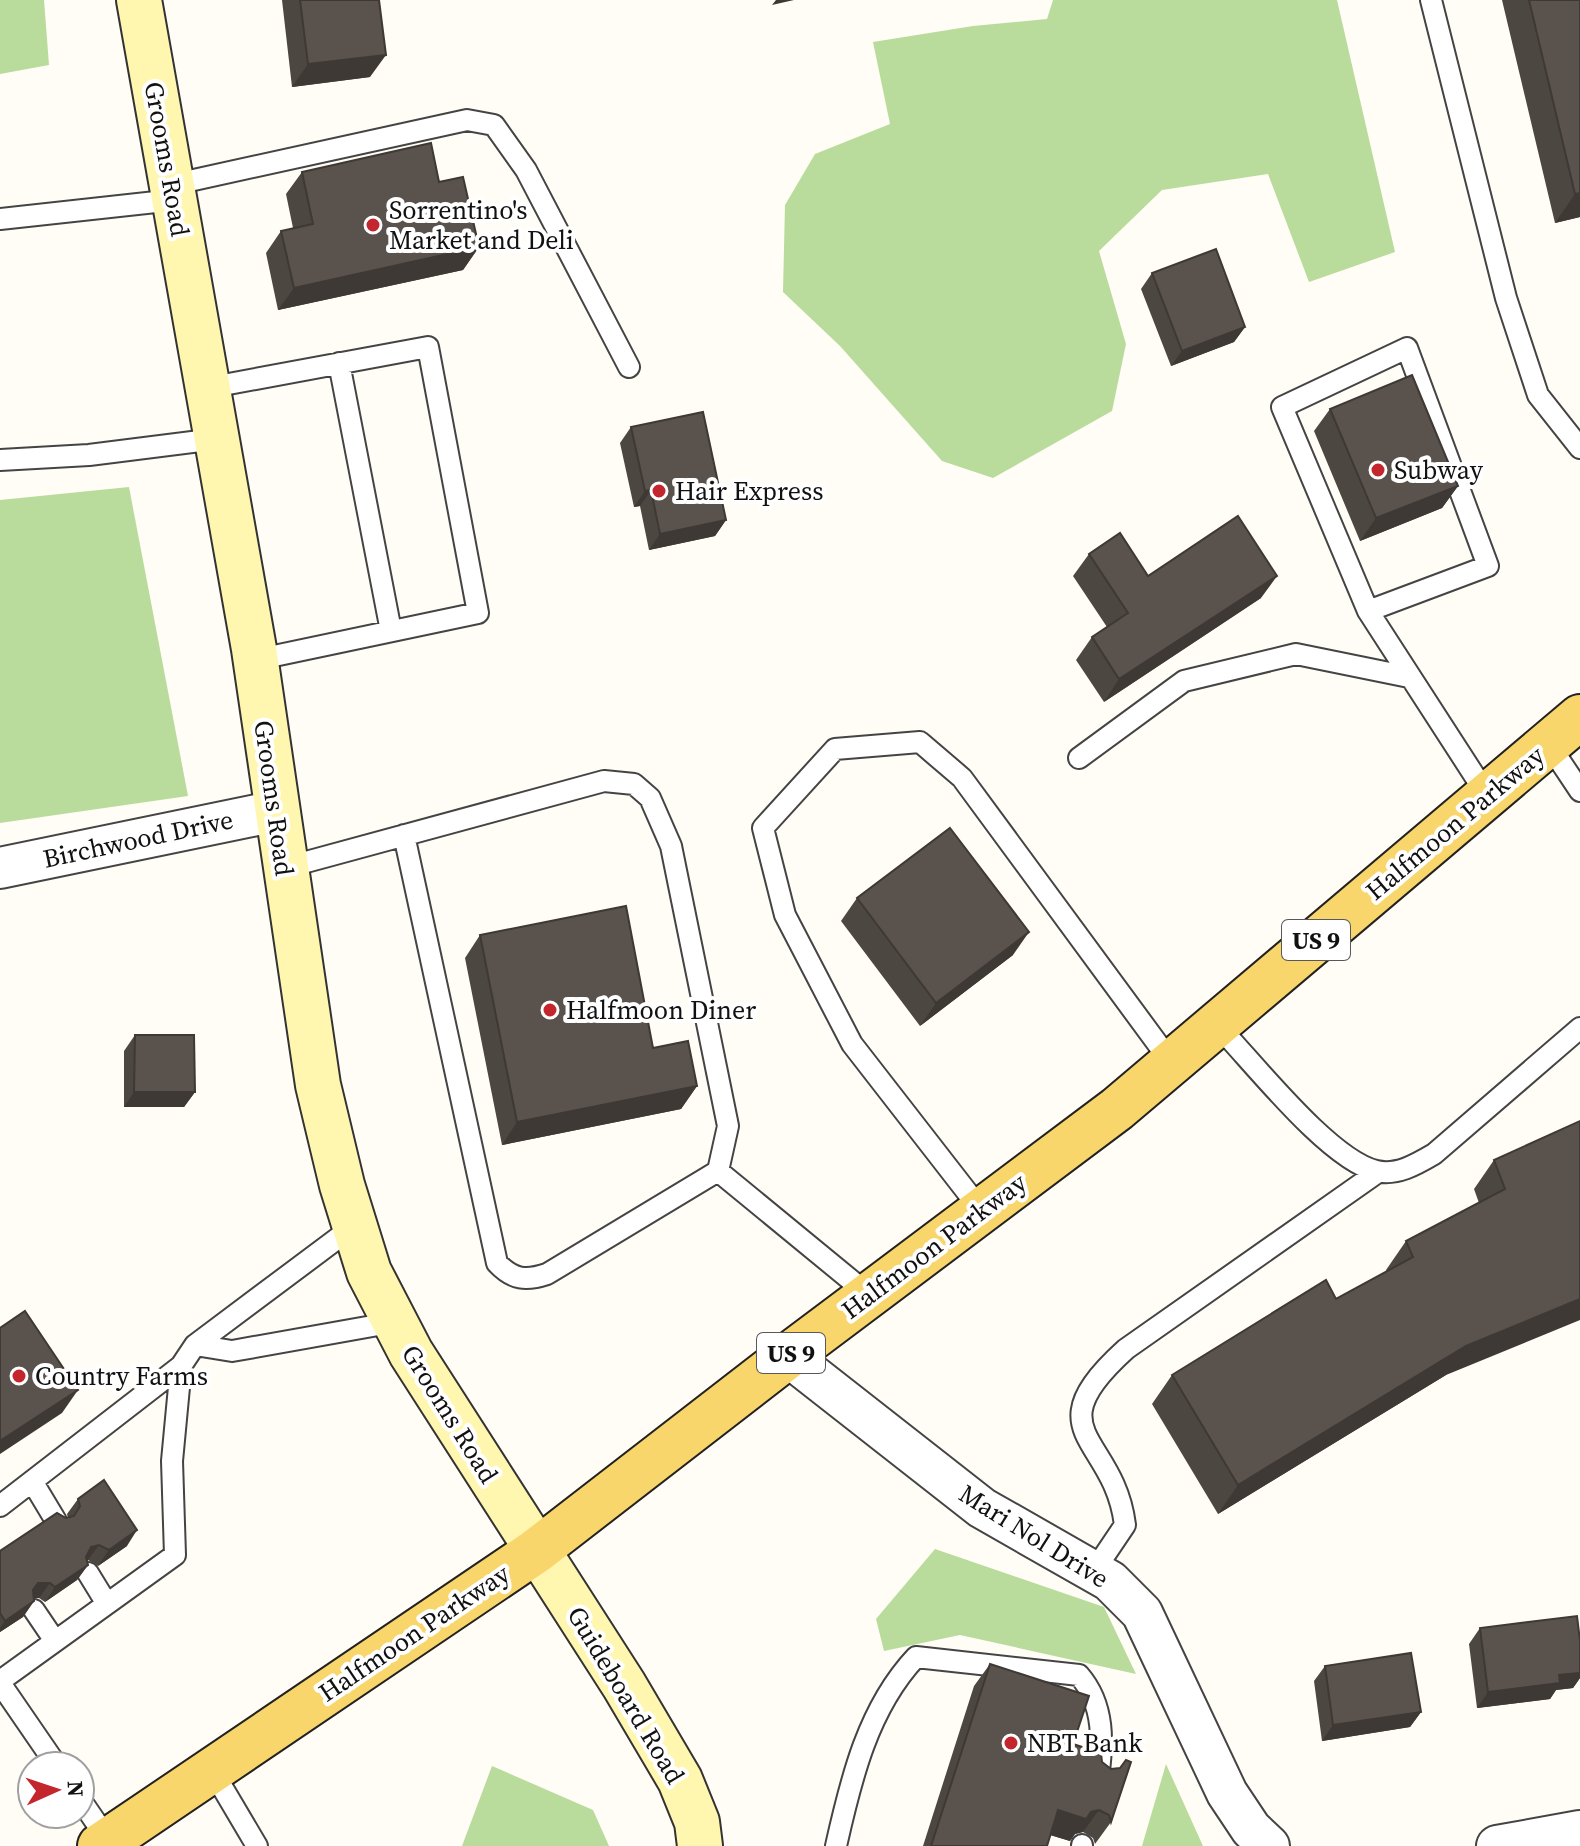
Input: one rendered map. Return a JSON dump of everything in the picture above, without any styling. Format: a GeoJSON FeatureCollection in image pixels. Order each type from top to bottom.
{"type":"FeatureCollection","features":[{"type":"Feature","properties":{"kind":"main road","name":"Halfmoon Parkway"},"geometry":{"type":"LineString","coordinates":[[104,1843],[536,1551],[788,1356],[1117,1109],[1564,730]]}},
{"type":"Feature","properties":{"kind":"street","name":"Grooms Road"},"geometry":{"type":"LineString","coordinates":[[139,0],[255,660],[318,1085],[354,1226],[369,1272],[395,1322],[536,1551]]}},
{"type":"Feature","properties":{"kind":"street","name":"Birchwood Drive"},"geometry":{"type":"LineString","coordinates":[[0,868],[276,811]]}},
{"type":"Feature","properties":{"kind":"street","name":"Mari Nol Drive"},"geometry":{"type":"LineString","coordinates":[[788,1356],[982,1508],[1110,1581],[1142,1613],[1227,1793],[1251,1829],[1269,1846]]}},
{"type":"Feature","properties":{"kind":"street","name":"Guideboard Road"},"geometry":{"type":"LineString","coordinates":[[536,1551],[680,1780],[697,1822],[700,1846]]}},
{"type":"Feature","properties":{"kind":"street"},"geometry":{"type":"LineString","coordinates":[[1497,1846],[1580,1831]]}},
{"type":"Feature","properties":{"kind":"lane"},"geometry":{"type":"LineString","coordinates":[[1431,0],[1510,312],[1538,395],[1580,448]]}},
{"type":"Feature","properties":{"kind":"lane"},"geometry":{"type":"LineString","coordinates":[[0,219],[173,192],[467,120],[494,125],[526,170],[629,367]]}},
{"type":"Feature","properties":{"kind":"lane"},"geometry":{"type":"LineString","coordinates":[[207,388],[428,347],[478,613],[255,660]]}},
{"type":"Feature","properties":{"kind":"lane"},"geometry":{"type":"LineString","coordinates":[[1368,611],[1488,566],[1407,348],[1282,407],[1368,611],[1487,795]]}},
{"type":"Feature","properties":{"kind":"lane"},"geometry":{"type":"LineString","coordinates":[[339,363],[391,631]]}},
{"type":"Feature","properties":{"kind":"lane"},"geometry":{"type":"LineString","coordinates":[[0,460],[89,455],[216,439]]}},
{"type":"Feature","properties":{"kind":"lane"},"geometry":{"type":"LineString","coordinates":[[1079,758],[1172,689],[1198,677],[1296,654],[1409,677]]}},
{"type":"Feature","properties":{"kind":"lane"},"geometry":{"type":"LineString","coordinates":[[1564,730],[1580,791]]}},
{"type":"Feature","properties":{"kind":"lane"},"geometry":{"type":"LineString","coordinates":[[981,1210],[852,1044],[785,915],[763,828],[835,749],[920,742],[962,778],[1171,1062]]}},
{"type":"Feature","properties":{"kind":"lane"},"geometry":{"type":"LineString","coordinates":[[284,868],[404,835],[604,781],[634,784],[650,798],[671,846],[728,1126],[718,1171],[547,1274],[528,1280],[508,1274],[497,1263],[404,835]]}},
{"type":"Feature","properties":{"kind":"lane"},"geometry":{"type":"LineString","coordinates":[[1217,1025],[1342,1156],[1378,1172],[1409,1169],[1434,1154],[1580,1028]]}},
{"type":"Feature","properties":{"kind":"lane"},"geometry":{"type":"LineString","coordinates":[[718,1171],[869,1295]]}},
{"type":"Feature","properties":{"kind":"lane"},"geometry":{"type":"LineString","coordinates":[[1094,1571],[1125,1525],[1122,1503],[1081,1425],[1081,1402],[1098,1374],[1126,1349],[1378,1172]]}},
{"type":"Feature","properties":{"kind":"lane"},"geometry":{"type":"LineString","coordinates":[[0,1506],[181,1366],[195,1345],[354,1226]]}},
{"type":"Feature","properties":{"kind":"lane"},"geometry":{"type":"LineString","coordinates":[[195,1345],[232,1351],[395,1322]]}},
{"type":"Feature","properties":{"kind":"lane"},"geometry":{"type":"LineString","coordinates":[[46,1750],[0,1682],[175,1555],[172,1461],[181,1366]]}},
{"type":"Feature","properties":{"kind":"lane"},"geometry":{"type":"LineString","coordinates":[[32,1481],[56,1521]]}},
{"type":"Feature","properties":{"kind":"lane"},"geometry":{"type":"LineString","coordinates":[[88,1573],[107,1604]]}},
{"type":"Feature","properties":{"kind":"lane"},"geometry":{"type":"LineString","coordinates":[[34,1610],[55,1641]]}},
{"type":"Feature","properties":{"kind":"lane"},"geometry":{"type":"LineString","coordinates":[[836,1846],[852,1774],[894,1680],[916,1657],[1079,1675],[1092,1690],[1104,1741],[1098,1779]]}},
{"type":"Feature","properties":{"kind":"lane"},"geometry":{"type":"LineString","coordinates":[[212,1770],[257,1846]]}},
{"type":"Feature","properties":{"kind":"green space"},"geometry":{"type":"Polygon","coordinates":[[[0,0],[44,0],[49,65],[0,74],[0,0]]]}},
{"type":"Feature","properties":{"kind":"green space"},"geometry":{"type":"Polygon","coordinates":[[[1053,0],[1337,0],[1395,252],[1309,282],[1268,174],[1162,190],[1099,251],[1126,344],[1112,411],[993,478],[942,461],[840,346],[783,292],[785,205],[815,154],[890,124],[873,42],[973,26],[1047,19],[1053,0]]]}},
{"type":"Feature","properties":{"kind":"green space"},"geometry":{"type":"Polygon","coordinates":[[[129,487],[188,796],[0,823],[0,500],[129,487]]]}},
{"type":"Feature","properties":{"kind":"green space"},"geometry":{"type":"Polygon","coordinates":[[[935,1549],[1104,1607],[1136,1674],[960,1635],[884,1651],[876,1619],[935,1549]]]}},
{"type":"Feature","properties":{"kind":"green space"},"geometry":{"type":"Polygon","coordinates":[[[1166,1764],[1203,1846],[1142,1846],[1166,1764]]]}},
{"type":"Feature","properties":{"kind":"green space"},"geometry":{"type":"Polygon","coordinates":[[[492,1766],[593,1810],[609,1846],[462,1846],[492,1766]]]}},
{"type":"Feature","properties":{"kind":"building"},"geometry":{"type":"Polygon","coordinates":[[[300,0],[379,0],[386,55],[308,64],[300,0]]]}},
{"type":"Feature","properties":{"kind":"building"},"geometry":{"type":"Polygon","coordinates":[[[1529,0],[1580,0],[1580,193],[1575,194],[1529,0]]]}},
{"type":"Feature","properties":{"kind":"building","name":"Sorrentino's Market and Deli"},"geometry":{"type":"Polygon","coordinates":[[[431,143],[439,182],[463,177],[479,247],[294,288],[281,231],[313,224],[302,172],[431,143]]]}},
{"type":"Feature","properties":{"kind":"building"},"geometry":{"type":"Polygon","coordinates":[[[1216,249],[1245,327],[1182,351],[1152,273],[1216,249]]]}},
{"type":"Feature","properties":{"kind":"building","name":"Subway"},"geometry":{"type":"Polygon","coordinates":[[[1412,375],[1458,486],[1376,518],[1330,409],[1412,375]]]}},
{"type":"Feature","properties":{"kind":"building","name":"Hair Express"},"geometry":{"type":"Polygon","coordinates":[[[703,412],[726,520],[660,534],[651,490],[645,491],[631,427],[703,412]]]}},
{"type":"Feature","properties":{"kind":"building"},"geometry":{"type":"Polygon","coordinates":[[[1238,516],[1277,576],[1119,679],[1092,637],[1128,613],[1089,554],[1120,533],[1148,576],[1238,516]]]}},
{"type":"Feature","properties":{"kind":"building"},"geometry":{"type":"Polygon","coordinates":[[[950,828],[1029,932],[936,1003],[857,898],[950,828]]]}},
{"type":"Feature","properties":{"kind":"building","name":"Halfmoon Diner"},"geometry":{"type":"Polygon","coordinates":[[[626,906],[653,1048],[688,1041],[697,1086],[517,1122],[480,935],[626,906]]]}},
{"type":"Feature","properties":{"kind":"building"},"geometry":{"type":"Polygon","coordinates":[[[135,1035],[194,1035],[195,1092],[134,1092],[135,1035]]]}},
{"type":"Feature","properties":{"kind":"building"},"geometry":{"type":"Polygon","coordinates":[[[1580,1121],[1580,1299],[1466,1346],[1238,1485],[1172,1375],[1326,1280],[1336,1299],[1413,1257],[1406,1241],[1505,1189],[1494,1160],[1580,1121]]]}},
{"type":"Feature","properties":{"kind":"building"},"geometry":{"type":"Polygon","coordinates":[[[25,1311],[78,1390],[0,1441],[0,1328],[25,1311]]]}},
{"type":"Feature","properties":{"kind":"building"},"geometry":{"type":"Polygon","coordinates":[[[104,1480],[137,1530],[109,1550],[99,1545],[91,1547],[86,1557],[88,1565],[55,1587],[50,1583],[38,1583],[33,1590],[34,1601],[5,1621],[0,1613],[0,1551],[57,1513],[66,1518],[74,1516],[80,1506],[78,1499],[104,1480]]]}},
{"type":"Feature","properties":{"kind":"building"},"geometry":{"type":"Polygon","coordinates":[[[1577,1616],[1580,1673],[1559,1675],[1560,1683],[1488,1692],[1480,1628],[1577,1616]]]}},
{"type":"Feature","properties":{"kind":"building"},"geometry":{"type":"Polygon","coordinates":[[[1411,1653],[1421,1712],[1333,1725],[1325,1666],[1411,1653]]]}},
{"type":"Feature","properties":{"kind":"building","name":"NBT Bank"},"geometry":{"type":"Polygon","coordinates":[[[990,1664],[1089,1696],[1073,1744],[1101,1753],[1102,1762],[1111,1769],[1120,1768],[1126,1760],[1131,1762],[1111,1822],[1109,1815],[1099,1810],[1091,1812],[1086,1819],[1058,1810],[1047,1846],[931,1846],[990,1664]]]}},
{"type":"Feature","properties":{"kind":"place","name":"Sorrentino's Market and Deli"},"geometry":{"type":"Point","coordinates":[373,225]}},
{"type":"Feature","properties":{"kind":"place","name":"Subway"},"geometry":{"type":"Point","coordinates":[1378,470]}},
{"type":"Feature","properties":{"kind":"place","name":"Hair Express"},"geometry":{"type":"Point","coordinates":[659,491]}},
{"type":"Feature","properties":{"kind":"place","name":"Halfmoon Diner"},"geometry":{"type":"Point","coordinates":[550,1010]}},
{"type":"Feature","properties":{"kind":"place","name":"Country Farms"},"geometry":{"type":"Point","coordinates":[19,1376]}},
{"type":"Feature","properties":{"kind":"place","name":"NBT Bank"},"geometry":{"type":"Point","coordinates":[1011,1743]}}]}
